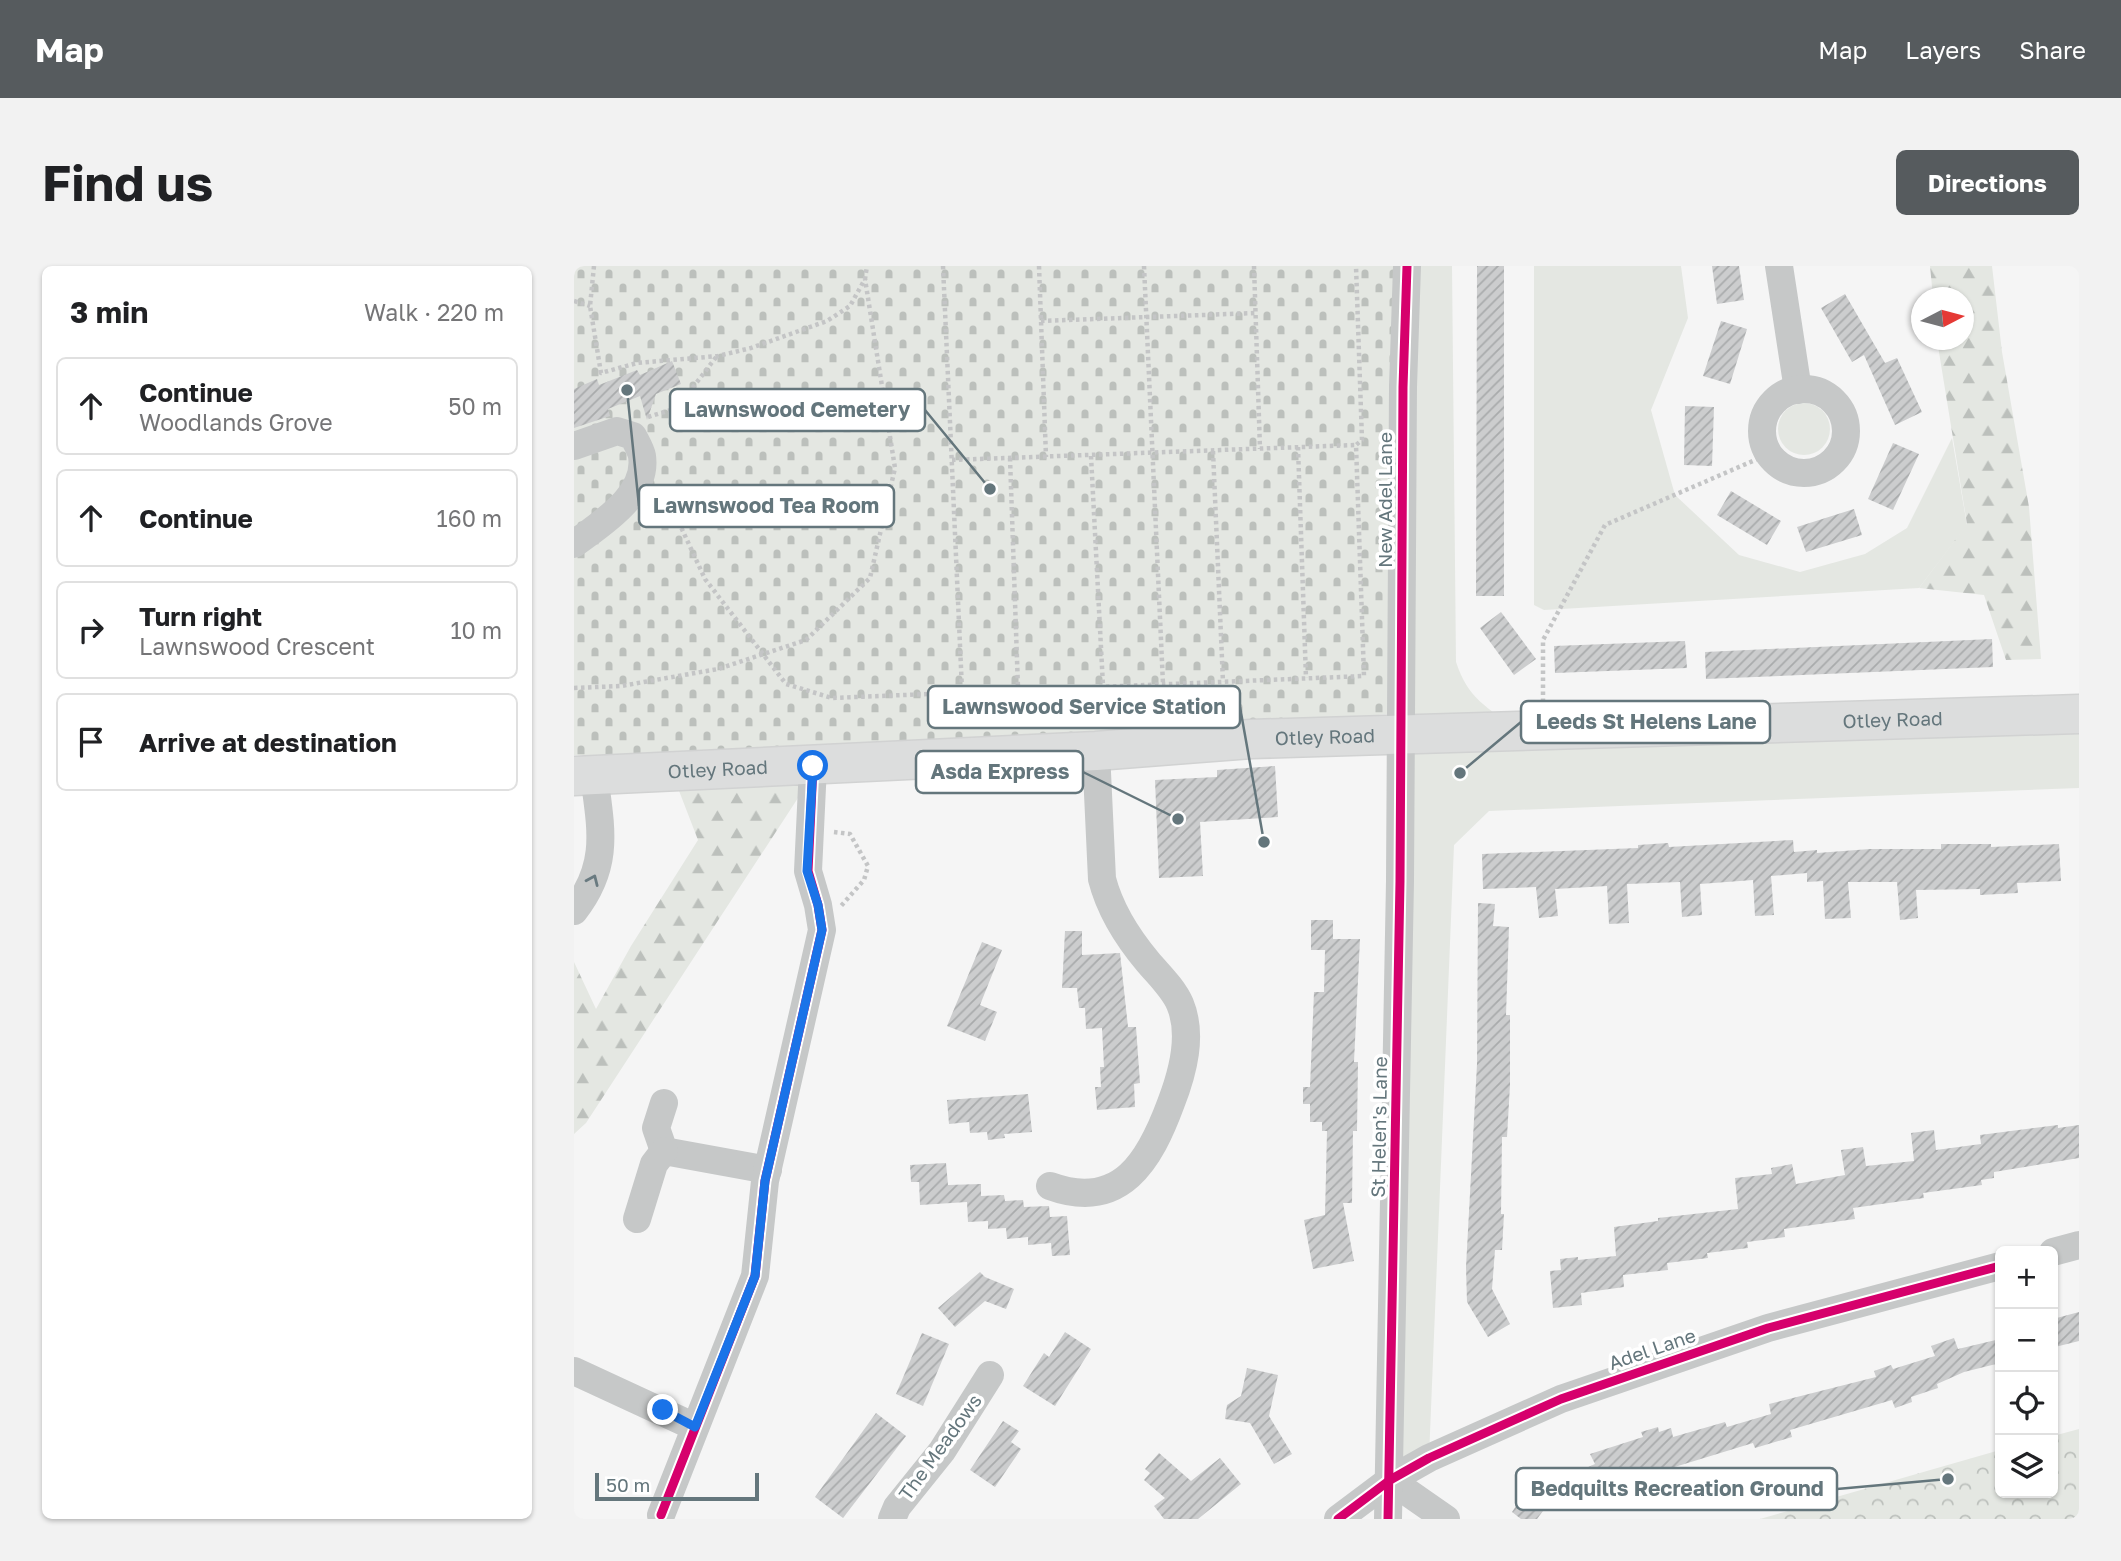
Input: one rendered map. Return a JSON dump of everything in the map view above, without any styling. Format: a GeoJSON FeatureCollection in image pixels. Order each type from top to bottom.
{"type":"FeatureCollection","features":[{"type":"Feature","properties":{"kind":"highway","name":"Otley Road"},"geometry":{"type":"LineString","coordinates":[[584,775],[1096,751],[1251,739],[1542,728],[2079,714]]}},
{"type":"Feature","properties":{"kind":"street","name":"New Adel Lane"},"geometry":{"type":"LineString","coordinates":[[1402,735],[1403,387],[1407,266]]}},
{"type":"Feature","properties":{"kind":"street"},"geometry":{"type":"LineString","coordinates":[[1779,266],[1798,390]]}},
{"type":"Feature","properties":{"kind":"street"},"geometry":{"type":"LineString","coordinates":[[1798,390],[1812,390],[1826,395],[1837,405],[1844,418],[1846,438],[1841,452],[1826,468],[1805,474],[1784,469],[1769,454],[1763,441],[1763,423],[1768,410],[1787,393],[1798,390]]}},
{"type":"Feature","properties":{"kind":"street"},"geometry":{"type":"LineString","coordinates":[[574,446],[617,431],[633,436],[642,456],[640,478],[621,507],[574,544]]}},
{"type":"Feature","properties":{"kind":"street","name":"St Helen's Lane"},"geometry":{"type":"LineString","coordinates":[[1388,1519],[1402,735]]}},
{"type":"Feature","properties":{"kind":"street"},"geometry":{"type":"LineString","coordinates":[[1050,1186],[1079,1192],[1110,1188],[1141,1166],[1156,1145],[1178,1086],[1185,1051],[1186,1026],[1180,1003],[1168,984],[1130,940],[1107,898],[1102,878],[1096,751]]}},
{"type":"Feature","properties":{"kind":"street"},"geometry":{"type":"LineString","coordinates":[[661,1515],[755,1276],[768,1170],[822,930],[818,905],[807,871],[813,766]]}},
{"type":"Feature","properties":{"kind":"street"},"geometry":{"type":"LineString","coordinates":[[574,911],[594,882],[600,863],[601,840],[584,775]]}},
{"type":"Feature","properties":{"kind":"street"},"geometry":{"type":"LineString","coordinates":[[664,1103],[656,1128],[664,1151]]}},
{"type":"Feature","properties":{"kind":"street"},"geometry":{"type":"LineString","coordinates":[[664,1151],[768,1170]]}},
{"type":"Feature","properties":{"kind":"street"},"geometry":{"type":"LineString","coordinates":[[637,1219],[654,1164],[664,1151]]}},
{"type":"Feature","properties":{"kind":"street"},"geometry":{"type":"LineString","coordinates":[[2058,1251],[2079,1245]]}},
{"type":"Feature","properties":{"kind":"street","name":"Adel Lane"},"geometry":{"type":"LineString","coordinates":[[1338,1519],[1390,1480],[1429,1458],[1561,1399],[1768,1328],[1995,1267]]}},
{"type":"Feature","properties":{"kind":"street"},"geometry":{"type":"LineString","coordinates":[[574,1371],[695,1427]]}},
{"type":"Feature","properties":{"kind":"street","name":"The Meadows"},"geometry":{"type":"LineString","coordinates":[[892,1519],[897,1507],[942,1451],[990,1375]]}},
{"type":"Feature","properties":{"kind":"street"},"geometry":{"type":"LineString","coordinates":[[1390,1480],[1446,1519]]}},
{"type":"Feature","properties":{"kind":"path"},"geometry":{"type":"LineString","coordinates":[[594,266],[590,306],[601,373],[637,363],[718,356],[751,348],[827,321],[850,306],[865,279]]}},
{"type":"Feature","properties":{"kind":"path"},"geometry":{"type":"LineString","coordinates":[[574,688],[621,686],[706,671],[806,640],[870,578],[895,468],[865,279],[867,266]]}},
{"type":"Feature","properties":{"kind":"path"},"geometry":{"type":"LineString","coordinates":[[943,266],[962,690]]}},
{"type":"Feature","properties":{"kind":"path"},"geometry":{"type":"LineString","coordinates":[[1039,266],[1046,457]]}},
{"type":"Feature","properties":{"kind":"path"},"geometry":{"type":"LineString","coordinates":[[1144,266],[1163,684]]}},
{"type":"Feature","properties":{"kind":"path"},"geometry":{"type":"LineString","coordinates":[[1254,266],[1260,449]]}},
{"type":"Feature","properties":{"kind":"path"},"geometry":{"type":"LineString","coordinates":[[951,461],[1356,445],[1362,440],[1356,266]]}},
{"type":"Feature","properties":{"kind":"path"},"geometry":{"type":"LineString","coordinates":[[574,301],[590,306]]}},
{"type":"Feature","properties":{"kind":"path"},"geometry":{"type":"LineString","coordinates":[[1041,321],[1256,313]]}},
{"type":"Feature","properties":{"kind":"path"},"geometry":{"type":"LineString","coordinates":[[633,436],[640,420],[677,408],[718,356]]}},
{"type":"Feature","properties":{"kind":"path"},"geometry":{"type":"LineString","coordinates":[[640,478],[668,499],[705,579],[786,684],[832,698],[962,690],[1364,676],[1356,445]]}},
{"type":"Feature","properties":{"kind":"path"},"geometry":{"type":"LineString","coordinates":[[1298,447],[1307,678]]}},
{"type":"Feature","properties":{"kind":"path"},"geometry":{"type":"LineString","coordinates":[[1213,451],[1223,682]]}},
{"type":"Feature","properties":{"kind":"path"},"geometry":{"type":"LineString","coordinates":[[1542,728],[1543,640],[1605,525],[1769,454]]}},
{"type":"Feature","properties":{"kind":"path"},"geometry":{"type":"LineString","coordinates":[[1091,456],[1103,686]]}},
{"type":"Feature","properties":{"kind":"path"},"geometry":{"type":"LineString","coordinates":[[1010,458],[1018,689]]}},
{"type":"Feature","properties":{"kind":"path"},"geometry":{"type":"LineString","coordinates":[[809,829],[850,834],[868,866],[864,880],[822,930]]}},
{"type":"Feature","properties":{"kind":"green space"},"geometry":{"type":"Polygon","coordinates":[[[574,266],[1409,266],[1402,713],[1242,726],[651,756],[574,755],[574,266]]]}},
{"type":"Feature","properties":{"kind":"green space"},"geometry":{"type":"Polygon","coordinates":[[[1407,266],[1452,266],[1456,662],[1466,685],[1488,708],[1517,729],[2079,714],[2079,788],[1489,811],[1454,845],[1429,1458],[1390,1480],[1407,266]]]}},
{"type":"Feature","properties":{"kind":"green space"},"geometry":{"type":"Polygon","coordinates":[[[1534,266],[1681,266],[1688,318],[1651,410],[1675,495],[1739,555],[1800,572],[1865,554],[1907,528],[1952,438],[1967,525],[1919,588],[1544,610],[1534,605],[1534,266]]]}},
{"type":"Feature","properties":{"kind":"green space"},"geometry":{"type":"Polygon","coordinates":[[[1930,266],[1992,266],[2002,352],[2029,507],[2041,659],[2006,660],[1984,595],[1919,588],[1967,524],[1939,350],[1974,350],[1974,287],[1932,287],[1930,266]]]}},
{"type":"Feature","properties":{"kind":"green space"},"geometry":{"type":"Polygon","coordinates":[[[1804,403],[1814,405],[1822,411],[1828,419],[1828,439],[1822,447],[1814,453],[1804,455],[1794,453],[1786,447],[1780,439],[1778,429],[1780,419],[1786,411],[1794,405],[1804,403]]]}},
{"type":"Feature","properties":{"kind":"green space"},"geometry":{"type":"Polygon","coordinates":[[[811,778],[586,1123],[574,1134],[574,962],[596,1009],[631,946],[698,840],[676,783],[811,778]]]}},
{"type":"Feature","properties":{"kind":"green space"},"geometry":{"type":"Polygon","coordinates":[[[2079,1429],[2079,1519],[1760,1519],[1995,1451],[1995,1498],[2058,1498],[2058,1435],[2079,1429]]]}},
{"type":"Feature","properties":{"kind":"building"},"geometry":{"type":"Polygon","coordinates":[[[1477,266],[1504,266],[1504,596],[1476,596],[1477,266]]]}},
{"type":"Feature","properties":{"kind":"building"},"geometry":{"type":"Polygon","coordinates":[[[1712,266],[1739,266],[1744,300],[1717,304],[1712,266]]]}},
{"type":"Feature","properties":{"kind":"building"},"geometry":{"type":"Polygon","coordinates":[[[1845,294],[1885,363],[1897,358],[1922,412],[1895,425],[1864,355],[1852,362],[1821,308],[1845,294]]]}},
{"type":"Feature","properties":{"kind":"building"},"geometry":{"type":"Polygon","coordinates":[[[1721,321],[1747,329],[1730,384],[1703,376],[1721,321]]]}},
{"type":"Feature","properties":{"kind":"building"},"geometry":{"type":"Polygon","coordinates":[[[672,361],[681,384],[656,394],[647,420],[640,396],[608,409],[610,416],[574,428],[574,389],[597,379],[599,385],[637,370],[640,375],[672,361]]]}},
{"type":"Feature","properties":{"kind":"building"},"geometry":{"type":"Polygon","coordinates":[[[1685,406],[1714,407],[1712,466],[1684,465],[1685,406]]]}},
{"type":"Feature","properties":{"kind":"building"},"geometry":{"type":"Polygon","coordinates":[[[1893,443],[1919,454],[1893,510],[1868,499],[1893,443]]]}},
{"type":"Feature","properties":{"kind":"building"},"geometry":{"type":"Polygon","coordinates":[[[1731,491],[1781,521],[1767,545],[1717,515],[1731,491]]]}},
{"type":"Feature","properties":{"kind":"building"},"geometry":{"type":"Polygon","coordinates":[[[1854,509],[1862,535],[1806,552],[1797,527],[1854,509]]]}},
{"type":"Feature","properties":{"kind":"building"},"geometry":{"type":"Polygon","coordinates":[[[1501,612],[1536,659],[1514,675],[1480,628],[1501,612]]]}},
{"type":"Feature","properties":{"kind":"building"},"geometry":{"type":"Polygon","coordinates":[[[1992,639],[1993,667],[1706,679],[1705,652],[1992,639]]]}},
{"type":"Feature","properties":{"kind":"building"},"geometry":{"type":"Polygon","coordinates":[[[1685,641],[1687,668],[1555,673],[1554,646],[1685,641]]]}},
{"type":"Feature","properties":{"kind":"building"},"geometry":{"type":"Polygon","coordinates":[[[1275,766],[1278,817],[1200,822],[1203,876],[1159,878],[1155,780],[1217,777],[1217,770],[1275,766]]]}},
{"type":"Feature","properties":{"kind":"building"},"geometry":{"type":"Polygon","coordinates":[[[1793,840],[1794,852],[1817,850],[1817,853],[1870,849],[1941,849],[1941,844],[1991,844],[1991,847],[2059,844],[2061,881],[2017,883],[2018,893],[1980,895],[1980,889],[1916,890],[1918,918],[1900,920],[1897,882],[1848,882],[1851,918],[1825,919],[1823,881],[1807,882],[1807,873],[1771,876],[1774,915],[1755,916],[1753,880],[1700,884],[1702,915],[1682,917],[1680,882],[1627,884],[1629,923],[1609,924],[1607,886],[1555,889],[1558,916],[1539,918],[1536,887],[1483,889],[1482,854],[1638,848],[1638,845],[1668,843],[1669,847],[1793,840]]]}},
{"type":"Feature","properties":{"kind":"building"},"geometry":{"type":"Polygon","coordinates":[[[1478,903],[1495,904],[1493,926],[1509,927],[1506,1015],[1510,1015],[1510,1085],[1507,1137],[1502,1137],[1501,1214],[1504,1214],[1502,1250],[1495,1250],[1492,1289],[1510,1324],[1488,1337],[1467,1302],[1466,1267],[1477,1064],[1478,903]]]}},
{"type":"Feature","properties":{"kind":"building"},"geometry":{"type":"Polygon","coordinates":[[[1311,920],[1333,920],[1333,939],[1360,939],[1354,1062],[1358,1062],[1357,1131],[1353,1131],[1352,1203],[1343,1203],[1354,1261],[1313,1269],[1304,1220],[1325,1215],[1327,1131],[1322,1131],[1322,1122],[1310,1122],[1310,1104],[1303,1104],[1303,1087],[1310,1087],[1314,992],[1324,992],[1325,950],[1311,950],[1311,920]]]}},
{"type":"Feature","properties":{"kind":"building"},"geometry":{"type":"Polygon","coordinates":[[[1065,931],[1082,931],[1082,955],[1120,953],[1128,1027],[1136,1027],[1140,1083],[1134,1084],[1135,1107],[1097,1110],[1095,1087],[1101,1087],[1100,1067],[1104,1067],[1102,1028],[1086,1029],[1085,1008],[1079,1008],[1077,988],[1062,988],[1065,931]]]}},
{"type":"Feature","properties":{"kind":"building"},"geometry":{"type":"Polygon","coordinates":[[[982,942],[1002,950],[980,1005],[997,1012],[985,1041],[947,1026],[982,942]]]}},
{"type":"Feature","properties":{"kind":"building"},"geometry":{"type":"Polygon","coordinates":[[[1028,1094],[1032,1132],[1004,1134],[1005,1138],[988,1140],[987,1132],[970,1133],[969,1122],[949,1124],[947,1100],[1028,1094]]]}},
{"type":"Feature","properties":{"kind":"building"},"geometry":{"type":"Polygon","coordinates":[[[2058,1125],[2058,1128],[2079,1125],[2079,1158],[1994,1172],[1994,1178],[1981,1180],[1982,1185],[1923,1193],[1924,1198],[1853,1208],[1855,1219],[1784,1229],[1785,1237],[1747,1242],[1748,1248],[1707,1253],[1708,1258],[1667,1263],[1668,1270],[1623,1275],[1624,1287],[1581,1293],[1582,1305],[1553,1308],[1550,1271],[1561,1270],[1560,1259],[1616,1256],[1614,1227],[1658,1221],[1658,1218],[1738,1209],[1735,1178],[1772,1174],[1771,1168],[1792,1164],[1796,1184],[1845,1175],[1841,1150],[1863,1147],[1866,1166],[1914,1161],[1911,1133],[1934,1130],[1936,1150],[1981,1144],[1980,1135],[2058,1125]]]}},
{"type":"Feature","properties":{"kind":"building"},"geometry":{"type":"Polygon","coordinates":[[[946,1163],[948,1185],[981,1184],[981,1196],[1004,1195],[1005,1201],[1023,1200],[1024,1207],[1049,1206],[1050,1217],[1067,1216],[1070,1255],[1052,1256],[1051,1243],[1028,1245],[1028,1237],[1007,1239],[1006,1228],[988,1229],[988,1221],[968,1222],[967,1202],[920,1205],[919,1182],[911,1182],[910,1165],[946,1163]]]}},
{"type":"Feature","properties":{"kind":"building"},"geometry":{"type":"Polygon","coordinates":[[[980,1272],[985,1277],[1014,1289],[1006,1309],[985,1301],[955,1327],[938,1308],[980,1272]]]}},
{"type":"Feature","properties":{"kind":"building"},"geometry":{"type":"Polygon","coordinates":[[[2079,1312],[2079,1341],[2058,1346],[2058,1318],[2079,1312]]]}},
{"type":"Feature","properties":{"kind":"building"},"geometry":{"type":"Polygon","coordinates":[[[1065,1332],[1091,1349],[1055,1406],[1023,1386],[1044,1353],[1049,1357],[1065,1332]]]}},
{"type":"Feature","properties":{"kind":"building"},"geometry":{"type":"Polygon","coordinates":[[[922,1333],[949,1344],[923,1406],[896,1394],[922,1333]]]}},
{"type":"Feature","properties":{"kind":"building"},"geometry":{"type":"Polygon","coordinates":[[[1954,1338],[1958,1349],[1995,1340],[1995,1364],[1964,1372],[1937,1384],[1938,1388],[1911,1397],[1912,1402],[1895,1408],[1892,1400],[1790,1430],[1792,1437],[1755,1448],[1753,1443],[1619,1484],[1622,1492],[1589,1502],[1577,1472],[1595,1464],[1590,1454],[1643,1437],[1641,1432],[1658,1427],[1659,1432],[1671,1428],[1673,1437],[1725,1422],[1727,1427],[1771,1414],[1769,1404],[1876,1377],[1874,1371],[1891,1365],[1893,1369],[1935,1356],[1931,1346],[1954,1338]]]}},
{"type":"Feature","properties":{"kind":"building"},"geometry":{"type":"Polygon","coordinates":[[[1247,1368],[1278,1375],[1269,1416],[1292,1454],[1274,1464],[1250,1423],[1225,1419],[1227,1405],[1241,1396],[1247,1368]]]}},
{"type":"Feature","properties":{"kind":"building"},"geometry":{"type":"Polygon","coordinates":[[[876,1413],[906,1436],[843,1518],[815,1497],[876,1413]]]}},
{"type":"Feature","properties":{"kind":"building"},"geometry":{"type":"Polygon","coordinates":[[[1003,1421],[1019,1431],[1011,1442],[1021,1449],[995,1487],[970,1470],[1003,1421]]]}},
{"type":"Feature","properties":{"kind":"building"},"geometry":{"type":"Polygon","coordinates":[[[1159,1453],[1191,1481],[1220,1458],[1241,1484],[1198,1519],[1164,1519],[1154,1506],[1165,1498],[1144,1480],[1150,1473],[1145,1469],[1159,1453]]]}},
{"type":"Feature","properties":{"kind":"building"},"geometry":{"type":"Polygon","coordinates":[[[1533,1481],[1554,1496],[1537,1519],[1521,1519],[1512,1512],[1533,1481]]]}},
{"type":"Feature","properties":{"kind":"cycle path"},"geometry":{"type":"LineString","coordinates":[[1388,1519],[1400,881],[1403,387],[1407,266]]}},
{"type":"Feature","properties":{"kind":"cycle path"},"geometry":{"type":"LineString","coordinates":[[661,1515],[755,1276],[765,1181],[822,930],[808,871],[813,766]]}},
{"type":"Feature","properties":{"kind":"cycle path"},"geometry":{"type":"LineString","coordinates":[[1338,1519],[1390,1480],[1429,1458],[1561,1399],[1768,1328],[1995,1267]]}},
{"type":"Feature","properties":{"kind":"place","name":"Lawnswood Tea Room"},"geometry":{"type":"Point","coordinates":[627,390]}},
{"type":"Feature","properties":{"kind":"place","name":"Lawnswood Cemetery"},"geometry":{"type":"Point","coordinates":[990,489]}},
{"type":"Feature","properties":{"kind":"place","name":"Leeds St Helens Lane"},"geometry":{"type":"Point","coordinates":[1460,773]}},
{"type":"Feature","properties":{"kind":"place","name":"Asda Express"},"geometry":{"type":"Point","coordinates":[1178,819]}},
{"type":"Feature","properties":{"kind":"place","name":"Lawnswood Service Station"},"geometry":{"type":"Point","coordinates":[1264,842]}},
{"type":"Feature","properties":{"kind":"place","name":"Bedquilts Recreation Ground"},"geometry":{"type":"Point","coordinates":[1948,1479]}},
{"type":"Feature","properties":{"kind":"route"},"geometry":{"type":"LineString","coordinates":[[663,1410],[695,1427],[755,1276],[762,1233],[765,1181],[822,930],[818,905],[807,871],[813,766]]}}]}
